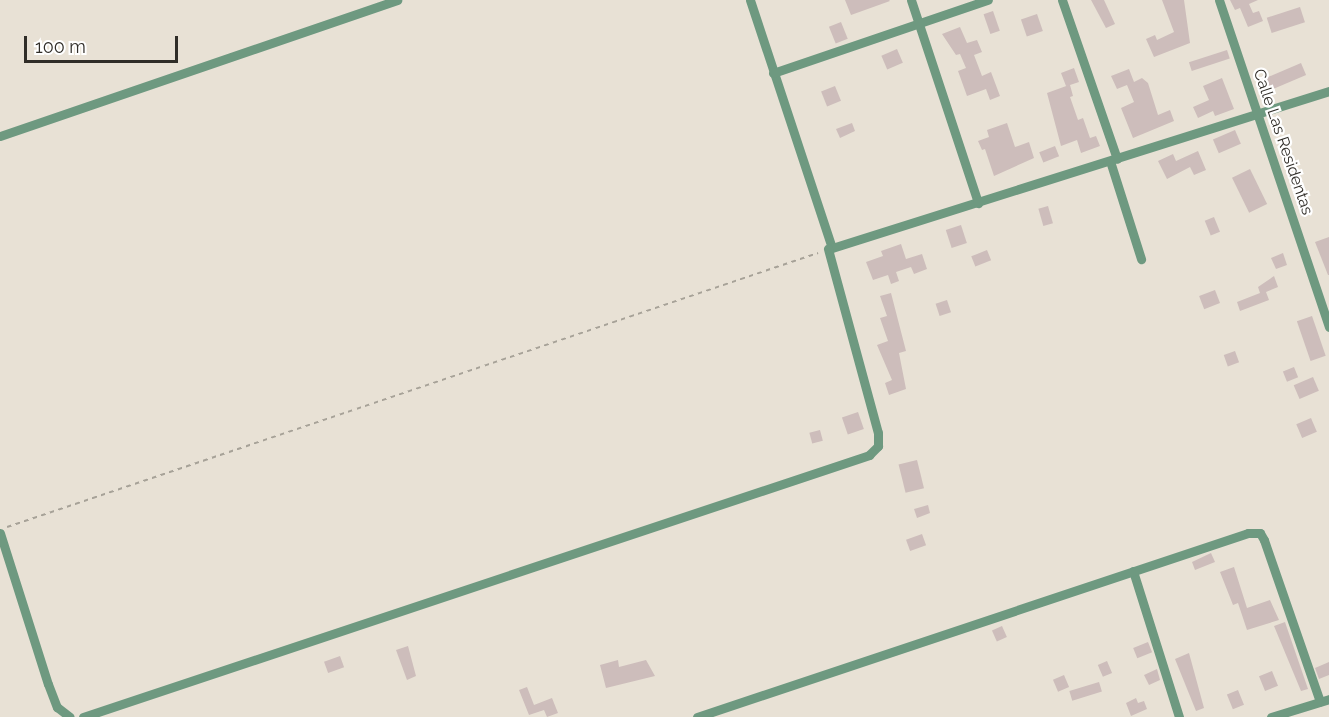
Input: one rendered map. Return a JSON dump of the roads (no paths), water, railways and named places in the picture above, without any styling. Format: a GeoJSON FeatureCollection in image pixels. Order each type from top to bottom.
{"type":"FeatureCollection","features":[{"type":"Feature","properties":{"kind":"street"},"geometry":{"type":"LineString","coordinates":[[0,136],[397,0]]}},
{"type":"Feature","properties":{"kind":"street"},"geometry":{"type":"LineString","coordinates":[[750,0],[832,248],[1329,90]]}},
{"type":"Feature","properties":{"kind":"street"},"geometry":{"type":"LineString","coordinates":[[911,0],[978,203]]}},
{"type":"Feature","properties":{"kind":"street"},"geometry":{"type":"LineString","coordinates":[[773,73],[988,0]]}},
{"type":"Feature","properties":{"kind":"street"},"geometry":{"type":"LineString","coordinates":[[1062,0],[1114,160],[1142,259]]}},
{"type":"Feature","properties":{"kind":"street","name":"Calle Las Residentas"},"geometry":{"type":"LineString","coordinates":[[1220,0],[1329,327]]}},
{"type":"Feature","properties":{"kind":"street"},"geometry":{"type":"LineString","coordinates":[[83,717],[869,455],[878,446],[878,433],[828,249]]}},
{"type":"Feature","properties":{"kind":"street"},"geometry":{"type":"LineString","coordinates":[[0,531],[48,684],[57,706],[70,717]]}},
{"type":"Feature","properties":{"kind":"street"},"geometry":{"type":"LineString","coordinates":[[697,717],[1248,532],[1260,533],[1324,701],[1272,717]]}},
{"type":"Feature","properties":{"kind":"street"},"geometry":{"type":"LineString","coordinates":[[1133,571],[1179,717]]}},
{"type":"Feature","properties":{"kind":"street"},"geometry":{"type":"LineString","coordinates":[[1308,706],[1312,717]]}}]}
